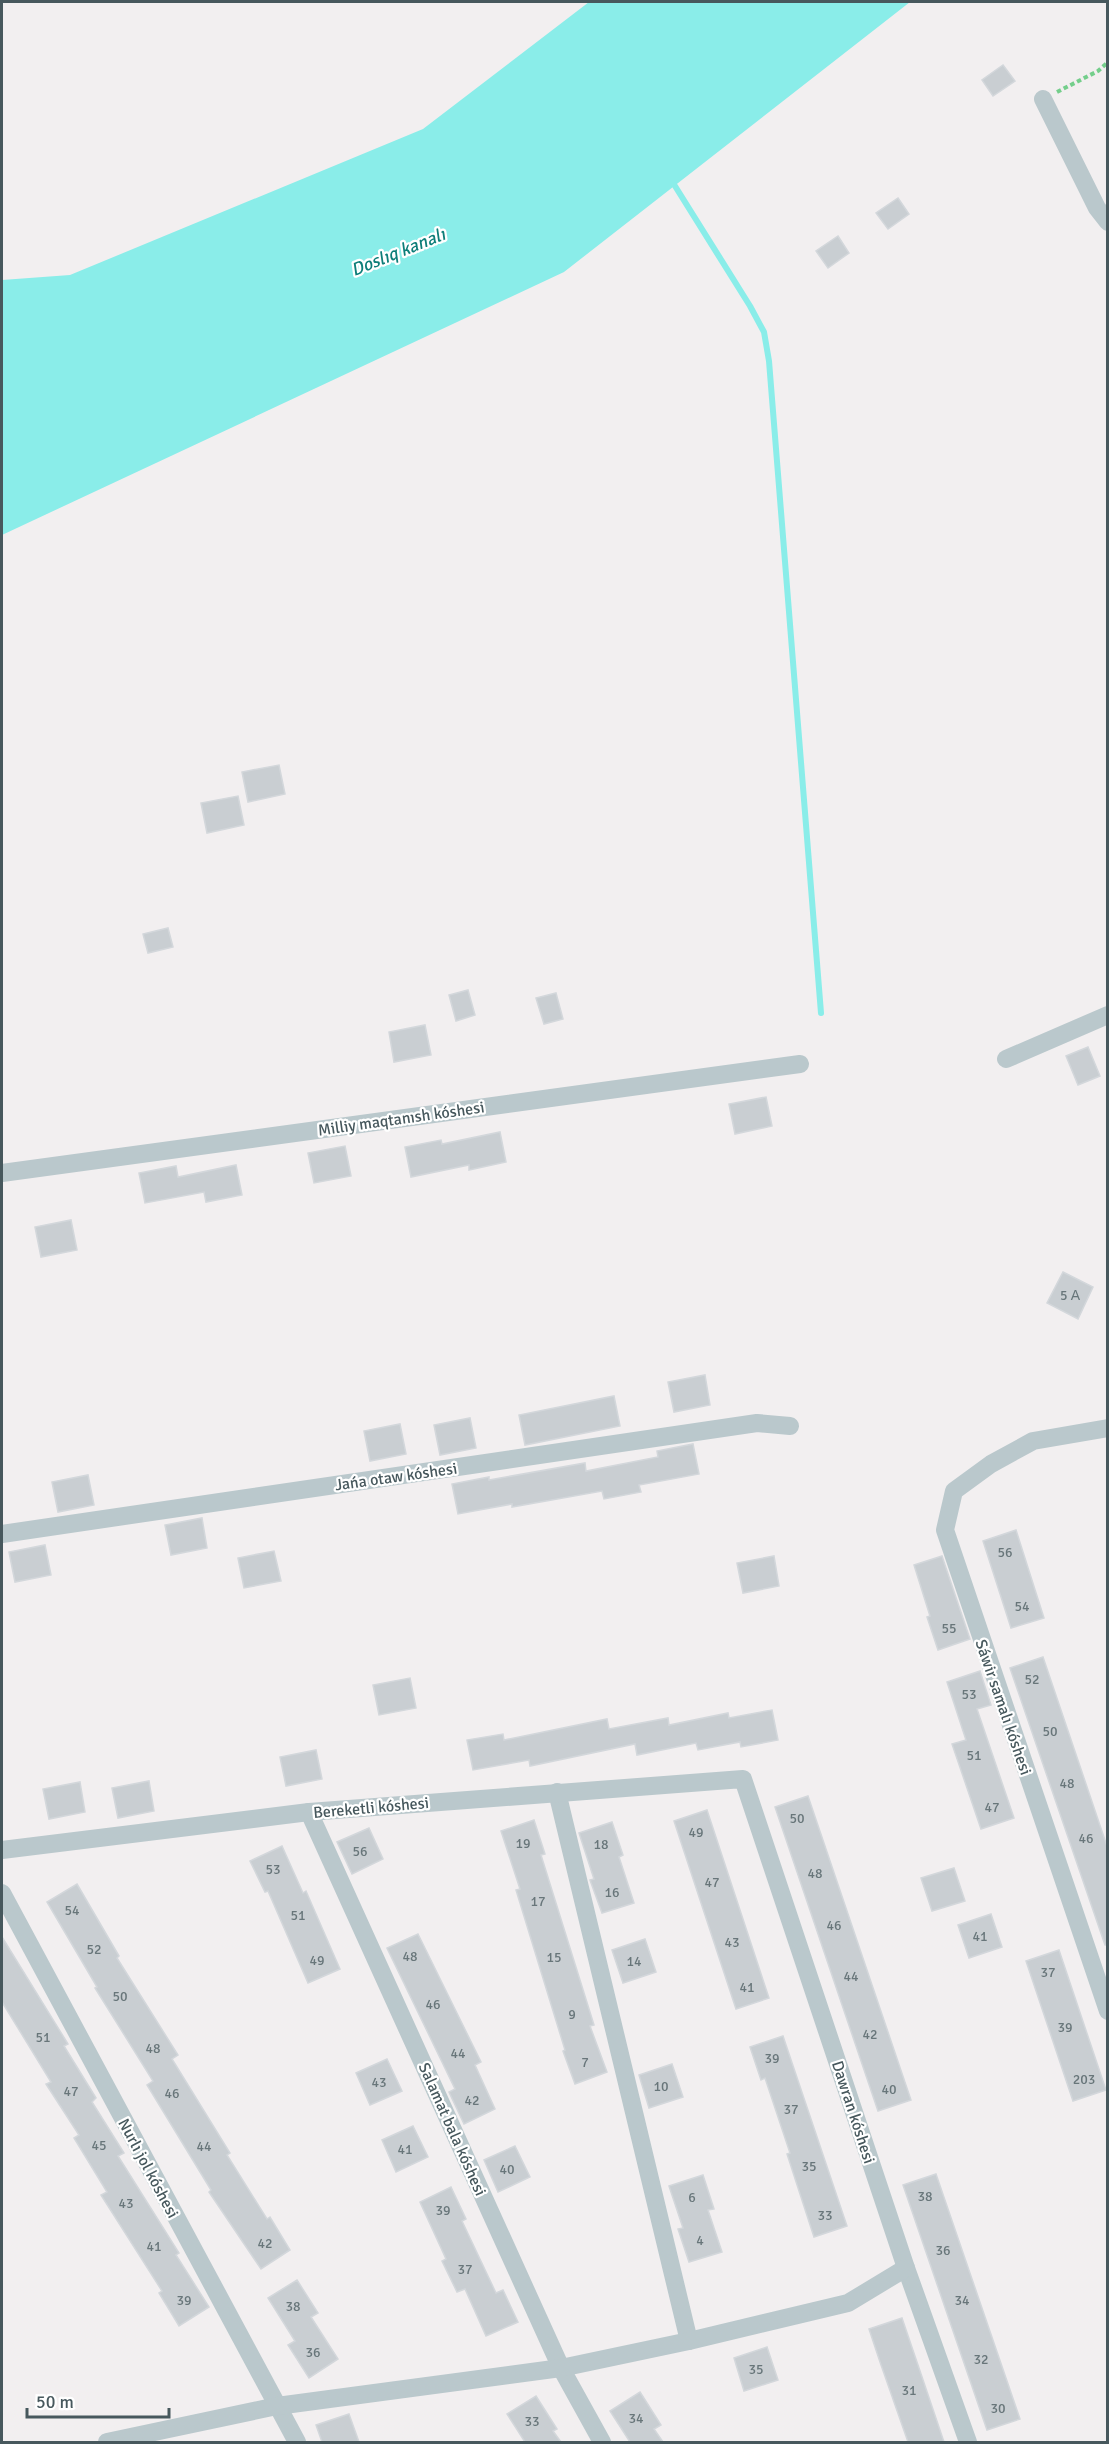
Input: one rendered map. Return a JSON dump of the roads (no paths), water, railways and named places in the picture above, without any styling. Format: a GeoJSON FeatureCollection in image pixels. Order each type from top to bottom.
{"type":"FeatureCollection","features":[{"type":"Feature","properties":{"kind":"street"},"geometry":{"type":"LineString","coordinates":[[1043,99],[1097,208],[1107,222]]}},
{"type":"Feature","properties":{"kind":"street"},"geometry":{"type":"LineString","coordinates":[[1006,1059],[1107,1015]]}},
{"type":"Feature","properties":{"kind":"street","name":"Milliy maqtanısh kóshesi"},"geometry":{"type":"LineString","coordinates":[[2,1173],[800,1064]]}},
{"type":"Feature","properties":{"kind":"street","name":"Jańa otaw kóshesi"},"geometry":{"type":"LineString","coordinates":[[2,1534],[757,1423],[790,1426]]}},
{"type":"Feature","properties":{"kind":"street","name":"Sáwir samalı kóshesi"},"geometry":{"type":"LineString","coordinates":[[1107,1428],[1033,1441],[991,1464],[954,1491],[945,1530],[1107,2011]]}},
{"type":"Feature","properties":{"kind":"street","name":"Bereketli kóshesi"},"geometry":{"type":"LineString","coordinates":[[2,1850],[309,1812],[743,1779]]}},
{"type":"Feature","properties":{"kind":"street","name":"Dawran kóshesi"},"geometry":{"type":"LineString","coordinates":[[743,1779],[906,2268],[968,2442]]}},
{"type":"Feature","properties":{"kind":"street"},"geometry":{"type":"LineString","coordinates":[[557,1792],[689,2341]]}},
{"type":"Feature","properties":{"kind":"street","name":"Salamat bala kóshesi"},"geometry":{"type":"LineString","coordinates":[[309,1812],[561,2368],[602,2442]]}},
{"type":"Feature","properties":{"kind":"street","name":"Nurlı jol kóshesi"},"geometry":{"type":"LineString","coordinates":[[2,1893],[297,2442]]}},
{"type":"Feature","properties":{"kind":"street"},"geometry":{"type":"LineString","coordinates":[[107,2442],[277,2406],[561,2368],[689,2341],[848,2302],[906,2268]]}},
{"type":"Feature","properties":{"kind":"water","name":"Doslıq kanalı"},"geometry":{"type":"Polygon","coordinates":[[[589,2],[910,2],[564,272],[2,535],[2,280],[70,275],[423,129],[589,2]]]}},
{"type":"Feature","properties":{"kind":"waterway"},"geometry":{"type":"LineString","coordinates":[[675,186],[764,332],[769,361],[821,1013]]}}]}
